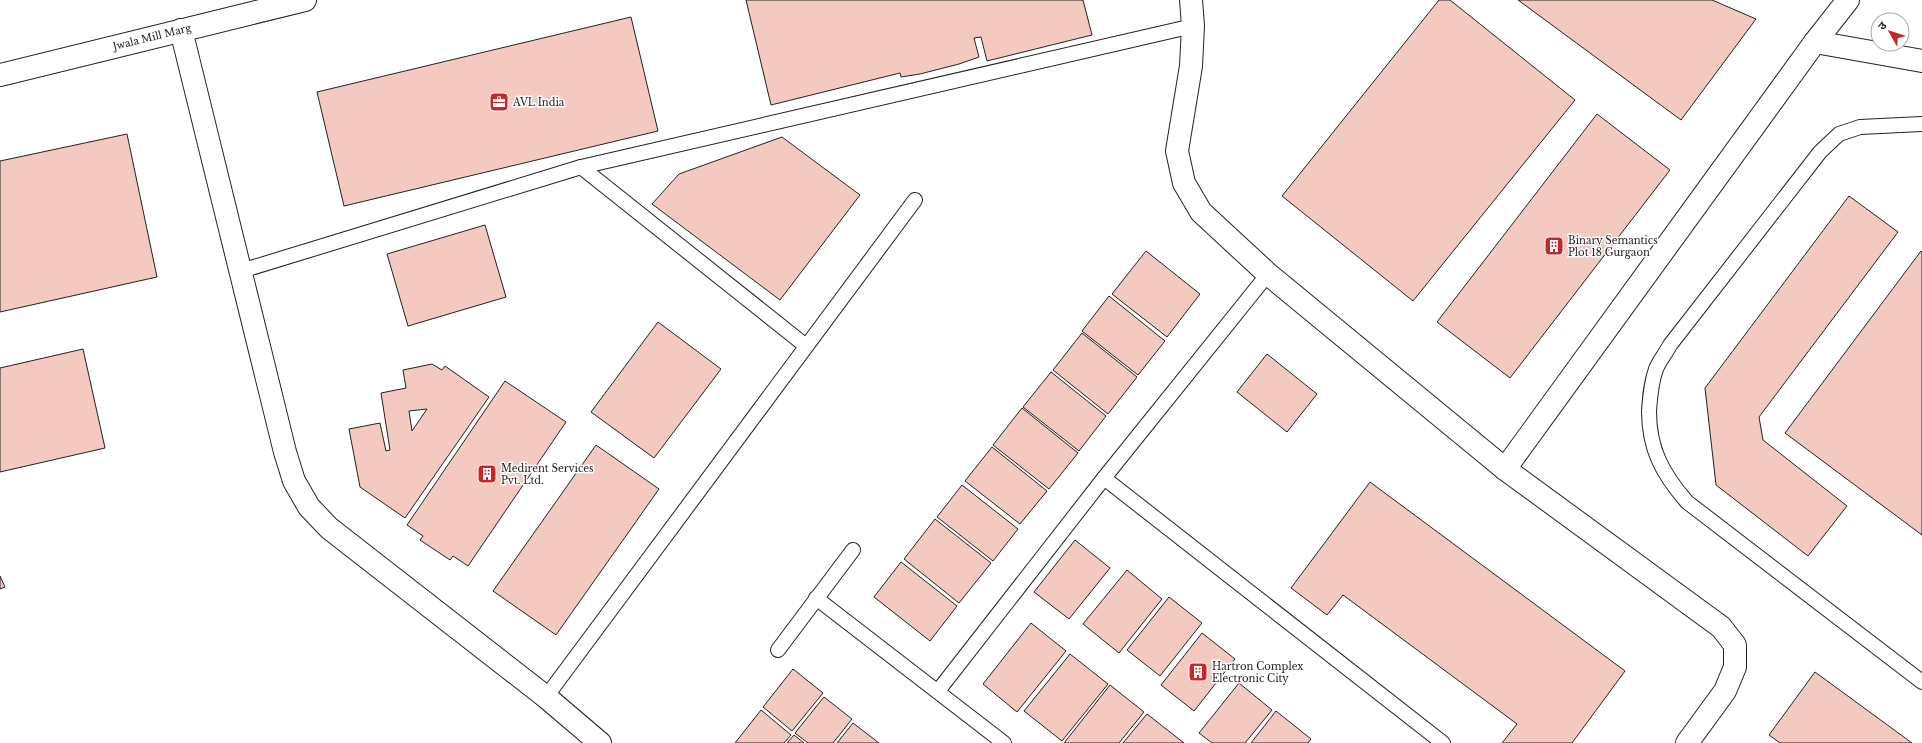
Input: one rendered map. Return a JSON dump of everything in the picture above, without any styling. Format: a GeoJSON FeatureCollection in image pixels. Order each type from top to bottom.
{"type":"FeatureCollection","features":[{"type":"Feature","properties":{"kind":"street","name":"Jwala Mill Marg"},"geometry":{"type":"LineString","coordinates":[[0,75],[305,0]]}},
{"type":"Feature","properties":{"kind":"street"},"geometry":{"type":"LineString","coordinates":[[1191,0],[1193,26],[1191,66],[1177,151],[1184,182],[1201,212],[1268,274],[1505,469],[1700,610],[1721,627],[1735,645],[1735,667],[1726,691],[1687,743]]}},
{"type":"Feature","properties":{"kind":"street"},"geometry":{"type":"LineString","coordinates":[[1505,469],[1815,42],[1848,0]]}},
{"type":"Feature","properties":{"kind":"street"},"geometry":{"type":"LineString","coordinates":[[181,30],[285,452],[294,480],[309,507],[329,528],[546,697],[600,743]]}},
{"type":"Feature","properties":{"kind":"street"},"geometry":{"type":"LineString","coordinates":[[1815,42],[1922,61]]}},
{"type":"Feature","properties":{"kind":"lane"},"geometry":{"type":"LineString","coordinates":[[241,271],[581,167],[1193,26]]}},
{"type":"Feature","properties":{"kind":"lane"},"geometry":{"type":"LineString","coordinates":[[1922,124],[1860,127],[1839,134],[1820,152],[1670,345],[1657,368],[1650,390],[1649,430],[1655,455],[1670,483],[1687,502],[1922,682]]}},
{"type":"Feature","properties":{"kind":"lane"},"geometry":{"type":"LineString","coordinates":[[581,167],[806,346]]}},
{"type":"Feature","properties":{"kind":"lane"},"geometry":{"type":"LineString","coordinates":[[546,697],[914,200]]}},
{"type":"Feature","properties":{"kind":"lane"},"geometry":{"type":"LineString","coordinates":[[938,691],[1104,478],[1268,274]]}},
{"type":"Feature","properties":{"kind":"lane"},"geometry":{"type":"LineString","coordinates":[[1104,478],[1443,743]]}},
{"type":"Feature","properties":{"kind":"lane"},"geometry":{"type":"LineString","coordinates":[[778,650],[853,550]]}},
{"type":"Feature","properties":{"kind":"lane"},"geometry":{"type":"LineString","coordinates":[[816,598],[1004,743]]}},
{"type":"Feature","properties":{"kind":"building"},"geometry":{"type":"Polygon","coordinates":[[[746,0],[1083,0],[1092,35],[987,61],[981,37],[974,38],[979,57],[959,64],[920,74],[901,77],[900,73],[771,105],[746,0]]]}},
{"type":"Feature","properties":{"kind":"building"},"geometry":{"type":"Polygon","coordinates":[[[1439,0],[1450,0],[1575,100],[1413,301],[1282,196],[1439,0]]]}},
{"type":"Feature","properties":{"kind":"building"},"geometry":{"type":"Polygon","coordinates":[[[1518,0],[1712,0],[1756,19],[1681,120],[1518,0]]]}},
{"type":"Feature","properties":{"kind":"building"},"geometry":{"type":"Polygon","coordinates":[[[631,17],[658,131],[344,206],[317,92],[631,17]]]}},
{"type":"Feature","properties":{"kind":"building","name":"Binary Semantics Plot 18 Gurgaon"},"geometry":{"type":"Polygon","coordinates":[[[1597,114],[1670,170],[1510,378],[1437,322],[1597,114]]]}},
{"type":"Feature","properties":{"kind":"building"},"geometry":{"type":"Polygon","coordinates":[[[127,134],[157,277],[0,312],[0,161],[127,134]]]}},
{"type":"Feature","properties":{"kind":"building"},"geometry":{"type":"Polygon","coordinates":[[[782,137],[860,195],[780,300],[652,204],[679,174],[782,137]]]}},
{"type":"Feature","properties":{"kind":"building"},"geometry":{"type":"Polygon","coordinates":[[[1849,196],[1898,232],[1759,417],[1763,440],[1847,506],[1808,556],[1716,485],[1705,388],[1849,196]]]}},
{"type":"Feature","properties":{"kind":"building"},"geometry":{"type":"Polygon","coordinates":[[[485,225],[506,297],[408,326],[387,254],[485,225]]]}},
{"type":"Feature","properties":{"kind":"building"},"geometry":{"type":"Polygon","coordinates":[[[1146,251],[1200,294],[1167,337],[1112,294],[1146,251]]]}},
{"type":"Feature","properties":{"kind":"building"},"geometry":{"type":"Polygon","coordinates":[[[1921,251],[1922,252],[1922,535],[1785,433],[1921,251]]]}},
{"type":"Feature","properties":{"kind":"building"},"geometry":{"type":"Polygon","coordinates":[[[1109,296],[1165,341],[1138,375],[1082,331],[1109,296]]]}},
{"type":"Feature","properties":{"kind":"building"},"geometry":{"type":"Polygon","coordinates":[[[658,322],[721,369],[654,458],[591,412],[658,322]]]}},
{"type":"Feature","properties":{"kind":"building"},"geometry":{"type":"Polygon","coordinates":[[[1082,333],[1137,377],[1108,414],[1053,370],[1082,333]]]}},
{"type":"Feature","properties":{"kind":"building"},"geometry":{"type":"Polygon","coordinates":[[[83,349],[105,448],[0,472],[0,368],[83,349]]]}},
{"type":"Feature","properties":{"kind":"building"},"geometry":{"type":"Polygon","coordinates":[[[1267,354],[1317,394],[1287,432],[1237,392],[1267,354]]]}},
{"type":"Feature","properties":{"kind":"building"},"geometry":{"type":"Polygon","coordinates":[[[432,364],[442,370],[445,366],[489,397],[405,518],[360,487],[349,429],[380,423],[386,451],[390,450],[381,393],[406,388],[403,370],[432,364]],[[427,409],[409,411],[412,431],[427,409]]]}},
{"type":"Feature","properties":{"kind":"building"},"geometry":{"type":"Polygon","coordinates":[[[1051,372],[1106,416],[1079,451],[1023,407],[1051,372]]]}},
{"type":"Feature","properties":{"kind":"building","name":"Medirent Services Pvt. Ltd."},"geometry":{"type":"Polygon","coordinates":[[[505,381],[566,422],[468,566],[453,556],[450,560],[420,540],[423,536],[407,525],[505,381]]]}},
{"type":"Feature","properties":{"kind":"building"},"geometry":{"type":"Polygon","coordinates":[[[1022,408],[1078,453],[1049,489],[993,445],[1022,408]]]}},
{"type":"Feature","properties":{"kind":"building"},"geometry":{"type":"Polygon","coordinates":[[[596,445],[659,489],[556,635],[493,591],[596,445]]]}},
{"type":"Feature","properties":{"kind":"building"},"geometry":{"type":"Polygon","coordinates":[[[992,447],[1047,491],[1020,524],[965,481],[992,447]]]}},
{"type":"Feature","properties":{"kind":"building"},"geometry":{"type":"Polygon","coordinates":[[[1370,482],[1625,671],[1572,743],[1502,743],[1517,724],[1343,595],[1327,615],[1291,588],[1370,482]]]}},
{"type":"Feature","properties":{"kind":"building"},"geometry":{"type":"Polygon","coordinates":[[[962,485],[1018,529],[993,561],[937,517],[962,485]]]}},
{"type":"Feature","properties":{"kind":"building"},"geometry":{"type":"Polygon","coordinates":[[[935,519],[991,563],[959,603],[904,559],[935,519]]]}},
{"type":"Feature","properties":{"kind":"building"},"geometry":{"type":"Polygon","coordinates":[[[1075,540],[1110,568],[1069,619],[1034,592],[1075,540]]]}},
{"type":"Feature","properties":{"kind":"building"},"geometry":{"type":"Polygon","coordinates":[[[901,562],[957,606],[930,641],[874,597],[901,562]]]}},
{"type":"Feature","properties":{"kind":"building"},"geometry":{"type":"Polygon","coordinates":[[[1127,570],[1162,599],[1119,653],[1083,624],[1127,570]]]}},
{"type":"Feature","properties":{"kind":"building"},"geometry":{"type":"Polygon","coordinates":[[[0,576],[5,587],[0,589],[0,576]]]}},
{"type":"Feature","properties":{"kind":"building"},"geometry":{"type":"Polygon","coordinates":[[[1169,597],[1202,623],[1160,676],[1127,650],[1169,597]]]}},
{"type":"Feature","properties":{"kind":"building"},"geometry":{"type":"Polygon","coordinates":[[[1031,623],[1066,651],[1017,712],[983,684],[1031,623]]]}},
{"type":"Feature","properties":{"kind":"building","name":"Hartron Complex Electronic City"},"geometry":{"type":"Polygon","coordinates":[[[1202,633],[1235,659],[1194,711],[1161,685],[1202,633]]]}},
{"type":"Feature","properties":{"kind":"building"},"geometry":{"type":"Polygon","coordinates":[[[1070,654],[1108,684],[1062,741],[1024,711],[1070,654]]]}},
{"type":"Feature","properties":{"kind":"building"},"geometry":{"type":"Polygon","coordinates":[[[793,669],[823,693],[792,731],[763,707],[793,669]]]}},
{"type":"Feature","properties":{"kind":"building"},"geometry":{"type":"Polygon","coordinates":[[[1815,672],[1912,743],[1780,743],[1769,735],[1815,672]]]}},
{"type":"Feature","properties":{"kind":"building"},"geometry":{"type":"Polygon","coordinates":[[[1239,683],[1272,710],[1245,743],[1212,743],[1199,733],[1239,683]]]}},
{"type":"Feature","properties":{"kind":"building"},"geometry":{"type":"Polygon","coordinates":[[[1110,685],[1144,712],[1119,743],[1064,743],[1110,685]]]}},
{"type":"Feature","properties":{"kind":"building"},"geometry":{"type":"Polygon","coordinates":[[[824,697],[852,719],[833,743],[808,743],[795,733],[824,697]]]}},
{"type":"Feature","properties":{"kind":"building"},"geometry":{"type":"Polygon","coordinates":[[[761,710],[791,735],[784,743],[735,743],[761,710]]]}},
{"type":"Feature","properties":{"kind":"building"},"geometry":{"type":"Polygon","coordinates":[[[1276,711],[1311,739],[1308,743],[1251,743],[1276,711]]]}},
{"type":"Feature","properties":{"kind":"building"},"geometry":{"type":"Polygon","coordinates":[[[1147,714],[1184,743],[1123,743],[1147,714]]]}},
{"type":"Feature","properties":{"kind":"building"},"geometry":{"type":"Polygon","coordinates":[[[853,723],[879,743],[837,743],[853,723]]]}},
{"type":"Feature","properties":{"kind":"building"},"geometry":{"type":"Polygon","coordinates":[[[794,735],[804,743],[787,743],[794,735]]]}},
{"type":"Feature","properties":{"kind":"place","name":"AVL India"},"geometry":{"type":"Point","coordinates":[499,102]}},
{"type":"Feature","properties":{"kind":"place","name":"Binary Semantics Plot 18 Gurgaon"},"geometry":{"type":"Point","coordinates":[1554,246]}},
{"type":"Feature","properties":{"kind":"place","name":"Medirent Services Pvt. Ltd."},"geometry":{"type":"Point","coordinates":[487,474]}},
{"type":"Feature","properties":{"kind":"place","name":"Hartron Complex Electronic City"},"geometry":{"type":"Point","coordinates":[1198,672]}}]}
